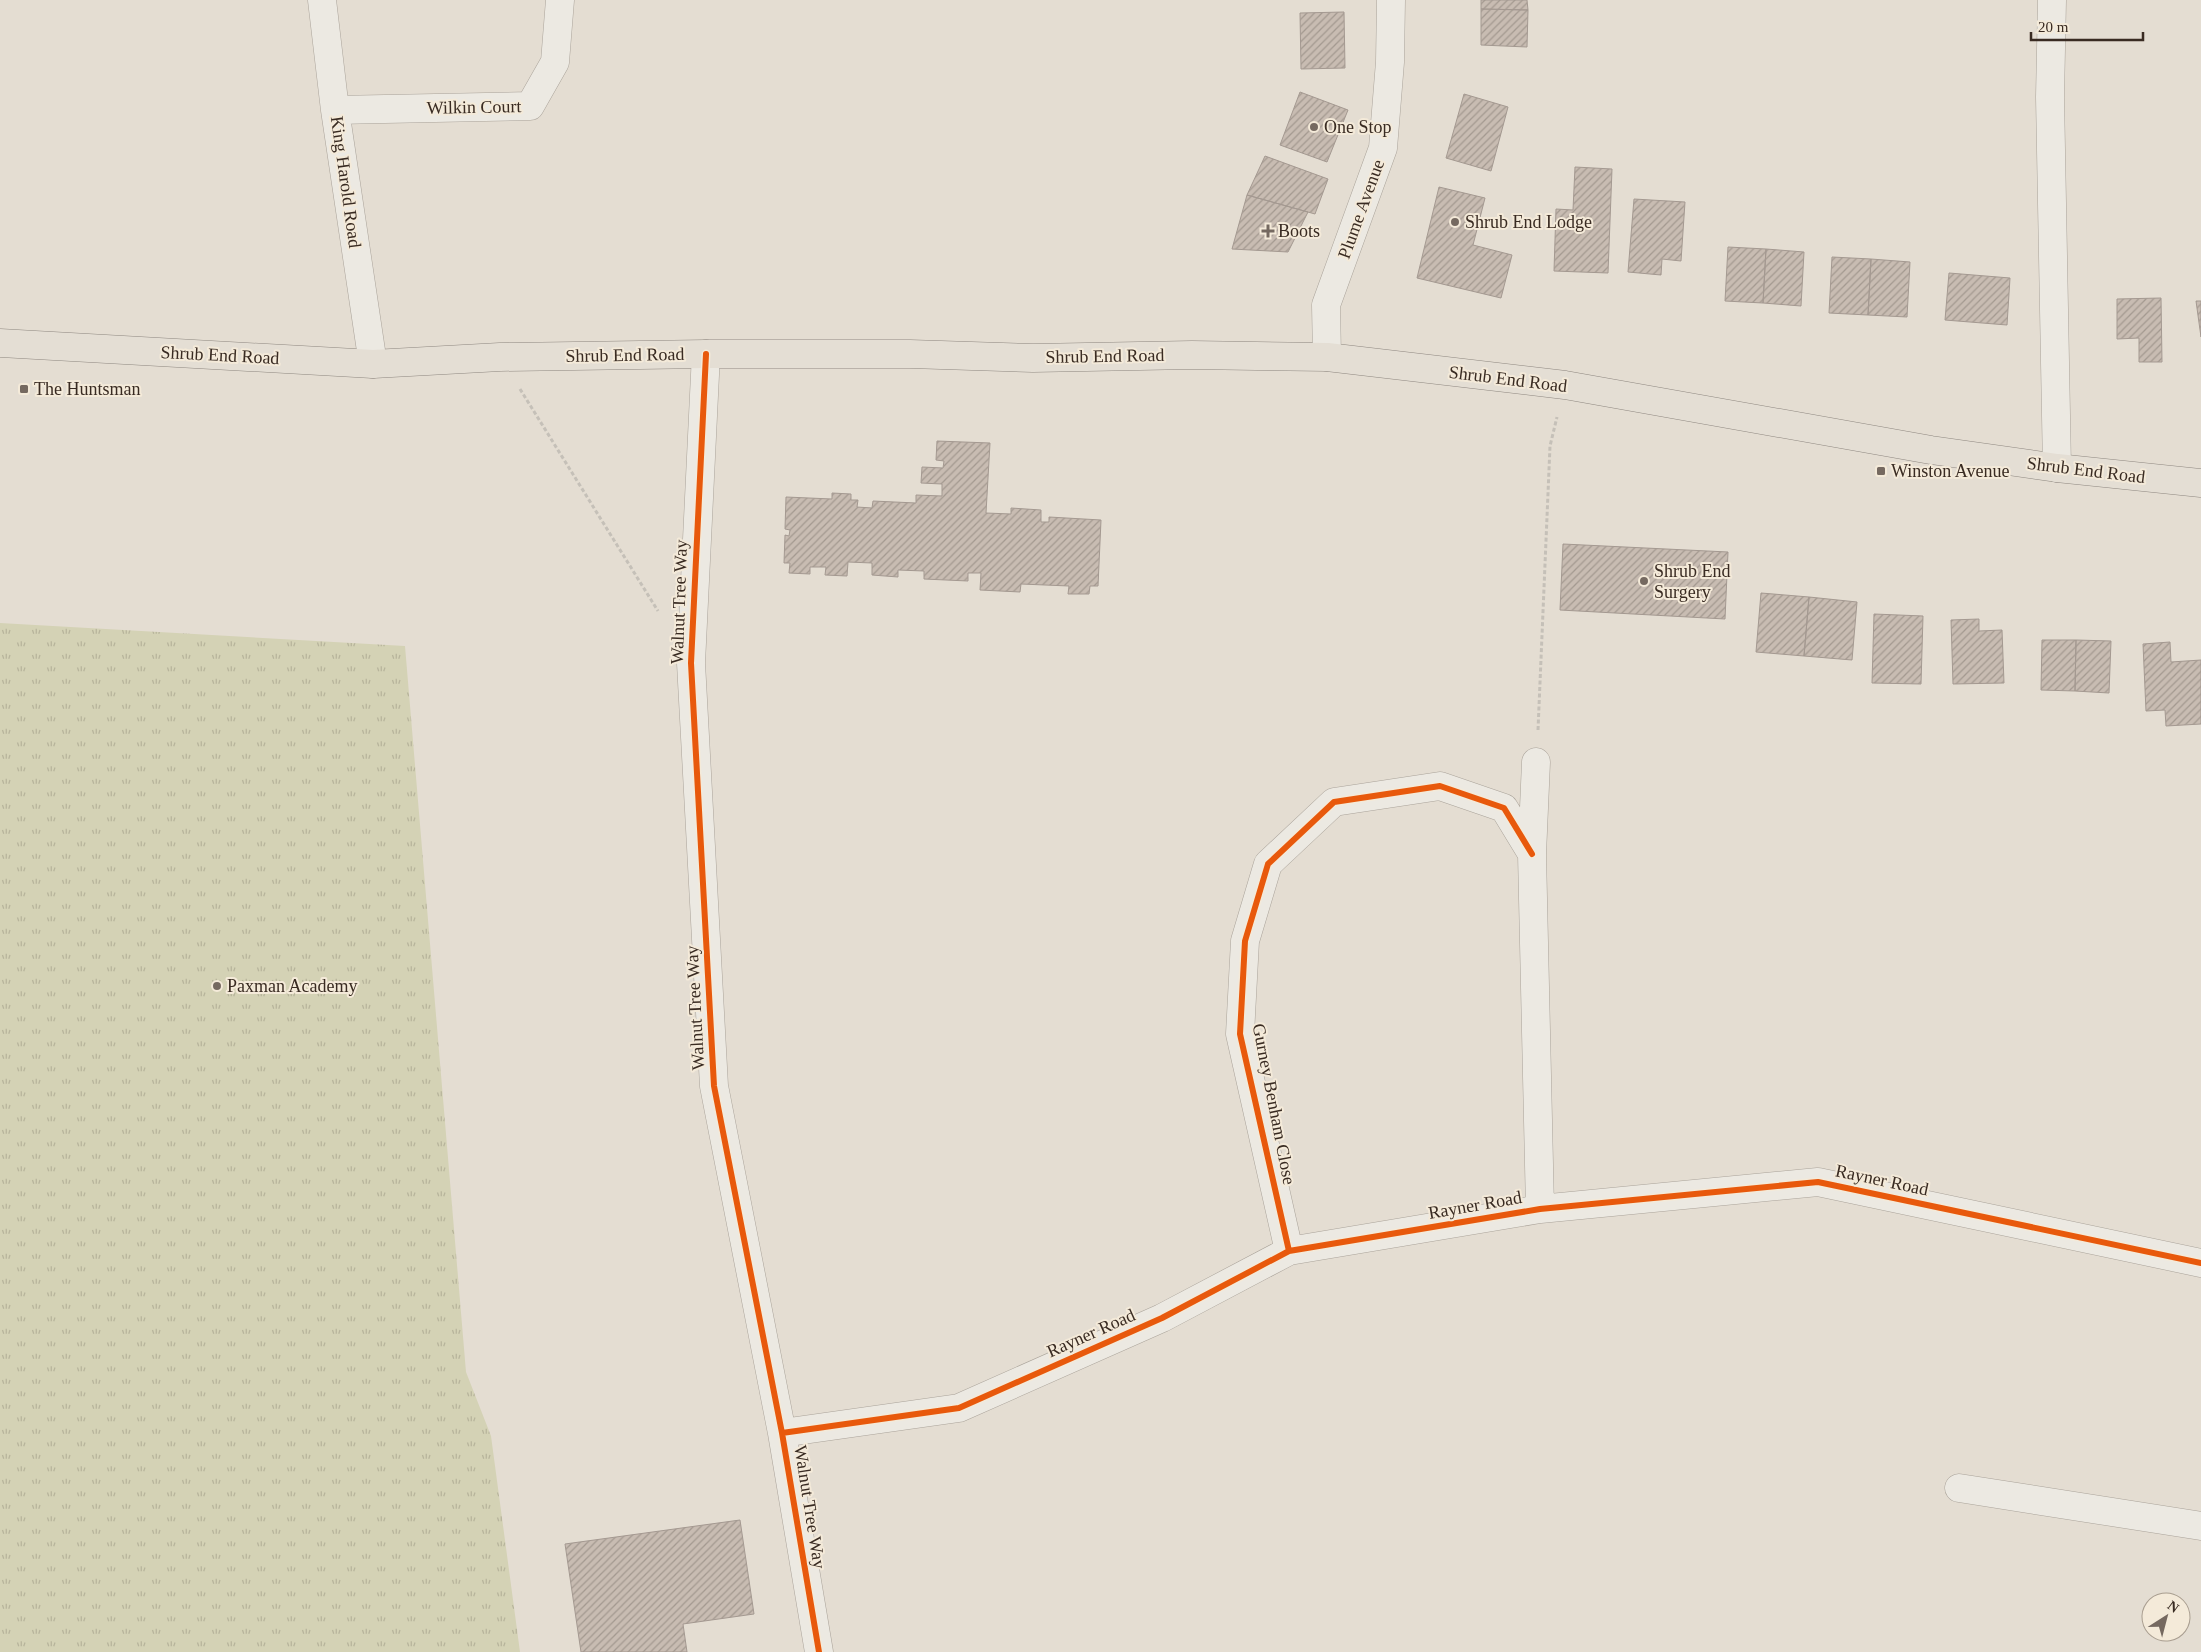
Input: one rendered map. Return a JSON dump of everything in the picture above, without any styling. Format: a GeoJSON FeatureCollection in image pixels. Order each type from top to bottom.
{"type":"FeatureCollection","features":[{"type":"Feature","properties":{"kind":"main road","name":"Shrub End Road"},"geometry":{"type":"LineString","coordinates":[[0,343],[373,364],[500,357],[706,354],[910,354],[1033,358],[1192,355],[1327,357],[1565,385],[1931,450],[2058,468],[2201,484]]}},
{"type":"Feature","properties":{"kind":"street","name":"King Harold Road"},"geometry":{"type":"LineString","coordinates":[[322,0],[335,110],[373,364]]}},
{"type":"Feature","properties":{"kind":"street","name":"Wilkin Court"},"geometry":{"type":"LineString","coordinates":[[335,110],[530,106],[555,62],[560,0]]}},
{"type":"Feature","properties":{"kind":"street","name":"Plume Avenue"},"geometry":{"type":"LineString","coordinates":[[1327,357],[1326,304],[1383,148],[1390,62],[1390,0]]}},
{"type":"Feature","properties":{"kind":"street"},"geometry":{"type":"LineString","coordinates":[[2052,0],[2050,97],[2058,468]]}},
{"type":"Feature","properties":{"kind":"street","name":"Walnut Tree Way"},"geometry":{"type":"LineString","coordinates":[[706,354],[691,663],[714,1086],[782,1433],[819,1652]]}},
{"type":"Feature","properties":{"kind":"street"},"geometry":{"type":"LineString","coordinates":[[1536,762],[1532,854],[1540,1209]]}},
{"type":"Feature","properties":{"kind":"street","name":"Gurney Benham Close"},"geometry":{"type":"LineString","coordinates":[[1289,1252],[1240,1034],[1245,941],[1268,864],[1334,802],[1440,786],[1504,808],[1532,854]]}},
{"type":"Feature","properties":{"kind":"street","name":"Rayner Road"},"geometry":{"type":"LineString","coordinates":[[782,1433],[959,1408],[1162,1318],[1289,1252],[1540,1209],[1818,1182],[2201,1263]]}},
{"type":"Feature","properties":{"kind":"street"},"geometry":{"type":"LineString","coordinates":[[1959,1488],[2201,1526]]}},
{"type":"Feature","properties":{"kind":"path"},"geometry":{"type":"LineString","coordinates":[[500,357],[660,614]]}},
{"type":"Feature","properties":{"kind":"path"},"geometry":{"type":"LineString","coordinates":[[1536,762],[1550,446],[1565,385]]}},
{"type":"Feature","properties":{"kind":"green space","name":"Paxman Academy"},"geometry":{"type":"Polygon","coordinates":[[[0,623],[405,646],[466,1372],[491,1436],[520,1652],[0,1652],[0,623]]]}},
{"type":"Feature","properties":{"kind":"building"},"geometry":{"type":"Polygon","coordinates":[[[1481,0],[1527,0],[1528,10],[1481,9],[1481,0]]]}},
{"type":"Feature","properties":{"kind":"building"},"geometry":{"type":"Polygon","coordinates":[[[1481,9],[1528,10],[1527,47],[1481,45],[1481,9]]]}},
{"type":"Feature","properties":{"kind":"building"},"geometry":{"type":"Polygon","coordinates":[[[1344,12],[1345,68],[1301,69],[1300,13],[1344,12]]]}},
{"type":"Feature","properties":{"kind":"building","name":"One Stop"},"geometry":{"type":"Polygon","coordinates":[[[1300,92],[1348,110],[1327,162],[1280,145],[1300,92]]]}},
{"type":"Feature","properties":{"kind":"building"},"geometry":{"type":"Polygon","coordinates":[[[1464,94],[1508,107],[1491,171],[1446,158],[1464,94]]]}},
{"type":"Feature","properties":{"kind":"building"},"geometry":{"type":"Polygon","coordinates":[[[1265,156],[1328,179],[1315,214],[1247,195],[1265,156]]]}},
{"type":"Feature","properties":{"kind":"building"},"geometry":{"type":"Polygon","coordinates":[[[1575,167],[1612,169],[1608,273],[1554,271],[1556,209],[1573,210],[1575,167]]]}},
{"type":"Feature","properties":{"kind":"building","name":"Shrub End Lodge"},"geometry":{"type":"Polygon","coordinates":[[[1439,187],[1485,198],[1473,245],[1512,255],[1501,298],[1417,278],[1439,187]]]}},
{"type":"Feature","properties":{"kind":"building","name":"Boots"},"geometry":{"type":"Polygon","coordinates":[[[1247,195],[1308,212],[1288,252],[1232,249],[1247,195]]]}},
{"type":"Feature","properties":{"kind":"building"},"geometry":{"type":"Polygon","coordinates":[[[1634,199],[1685,202],[1681,261],[1662,259],[1661,275],[1628,272],[1634,199]]]}},
{"type":"Feature","properties":{"kind":"building"},"geometry":{"type":"Polygon","coordinates":[[[1728,247],[1766,249],[1763,303],[1725,301],[1728,247]]]}},
{"type":"Feature","properties":{"kind":"building"},"geometry":{"type":"Polygon","coordinates":[[[1766,249],[1804,252],[1801,306],[1763,303],[1766,249]]]}},
{"type":"Feature","properties":{"kind":"building"},"geometry":{"type":"Polygon","coordinates":[[[1832,257],[1871,259],[1868,315],[1829,313],[1832,257]]]}},
{"type":"Feature","properties":{"kind":"building"},"geometry":{"type":"Polygon","coordinates":[[[1871,259],[1910,262],[1907,317],[1868,315],[1871,259]]]}},
{"type":"Feature","properties":{"kind":"building"},"geometry":{"type":"Polygon","coordinates":[[[1949,273],[2010,278],[2007,325],[1945,320],[1949,273]]]}},
{"type":"Feature","properties":{"kind":"building"},"geometry":{"type":"Polygon","coordinates":[[[2161,298],[2162,362],[2139,362],[2139,338],[2117,339],[2117,299],[2161,298]]]}},
{"type":"Feature","properties":{"kind":"building"},"geometry":{"type":"Polygon","coordinates":[[[2196,301],[2201,301],[2201,337],[2196,301]]]}},
{"type":"Feature","properties":{"kind":"building"},"geometry":{"type":"Polygon","coordinates":[[[937,441],[990,443],[986,513],[1011,514],[1011,508],[1041,510],[1041,522],[1049,522],[1049,517],[1101,520],[1098,586],[1090,586],[1089,594],[1068,594],[1069,586],[1021,584],[1020,592],[980,590],[981,573],[968,573],[968,581],[924,579],[924,571],[898,570],[898,577],[872,575],[872,563],[848,562],[847,576],[825,575],[826,567],[810,567],[810,574],[789,573],[790,563],[784,563],[785,535],[789,536],[790,530],[785,529],[786,497],[832,499],[832,493],[851,494],[851,500],[858,500],[857,507],[872,508],[873,501],[916,503],[916,495],[942,496],[942,484],[921,483],[922,467],[943,468],[944,461],[936,460],[937,441]]]}},
{"type":"Feature","properties":{"kind":"building","name":"Shrub End Surgery"},"geometry":{"type":"Polygon","coordinates":[[[1563,544],[1728,552],[1725,619],[1560,610],[1563,544]]]}},
{"type":"Feature","properties":{"kind":"building"},"geometry":{"type":"Polygon","coordinates":[[[1761,593],[1809,597],[1804,656],[1756,652],[1761,593]]]}},
{"type":"Feature","properties":{"kind":"building"},"geometry":{"type":"Polygon","coordinates":[[[1809,597],[1857,602],[1852,660],[1804,656],[1809,597]]]}},
{"type":"Feature","properties":{"kind":"building"},"geometry":{"type":"Polygon","coordinates":[[[1874,614],[1923,616],[1921,684],[1872,683],[1874,614]]]}},
{"type":"Feature","properties":{"kind":"building"},"geometry":{"type":"Polygon","coordinates":[[[1979,619],[1979,631],[2002,630],[2004,683],[1953,684],[1951,620],[1979,619]]]}},
{"type":"Feature","properties":{"kind":"building"},"geometry":{"type":"Polygon","coordinates":[[[2042,640],[2076,640],[2075,691],[2041,690],[2042,640]]]}},
{"type":"Feature","properties":{"kind":"building"},"geometry":{"type":"Polygon","coordinates":[[[2076,640],[2111,641],[2109,693],[2075,691],[2076,640]]]}},
{"type":"Feature","properties":{"kind":"building"},"geometry":{"type":"Polygon","coordinates":[[[2170,642],[2171,662],[2201,660],[2201,724],[2166,726],[2165,710],[2146,711],[2143,644],[2170,642]]]}},
{"type":"Feature","properties":{"kind":"building"},"geometry":{"type":"Polygon","coordinates":[[[740,1520],[754,1614],[683,1624],[687,1652],[581,1652],[565,1544],[740,1520]]]}},
{"type":"Feature","properties":{"kind":"cycle path"},"geometry":{"type":"LineString","coordinates":[[706,354],[691,663],[714,1086],[782,1433],[819,1652]]}},
{"type":"Feature","properties":{"kind":"cycle path"},"geometry":{"type":"LineString","coordinates":[[1289,1251],[1240,1034],[1245,941],[1268,864],[1334,802],[1440,786],[1504,808],[1532,854]]}},
{"type":"Feature","properties":{"kind":"cycle path"},"geometry":{"type":"LineString","coordinates":[[782,1433],[959,1408],[1162,1318],[1289,1251],[1540,1209],[1818,1182],[2201,1263]]}},
{"type":"Feature","properties":{"kind":"place","name":"One Stop"},"geometry":{"type":"Point","coordinates":[1314,127]}},
{"type":"Feature","properties":{"kind":"place","name":"Shrub End Lodge"},"geometry":{"type":"Point","coordinates":[1455,222]}},
{"type":"Feature","properties":{"kind":"place","name":"Boots"},"geometry":{"type":"Point","coordinates":[1268,231]}},
{"type":"Feature","properties":{"kind":"place","name":"The Huntsman"},"geometry":{"type":"Point","coordinates":[24,389]}},
{"type":"Feature","properties":{"kind":"place","name":"Winston Avenue"},"geometry":{"type":"Point","coordinates":[1881,471]}},
{"type":"Feature","properties":{"kind":"place","name":"Shrub End Surgery"},"geometry":{"type":"Point","coordinates":[1644,581]}},
{"type":"Feature","properties":{"kind":"place","name":"Paxman Academy"},"geometry":{"type":"Point","coordinates":[217,986]}}]}
